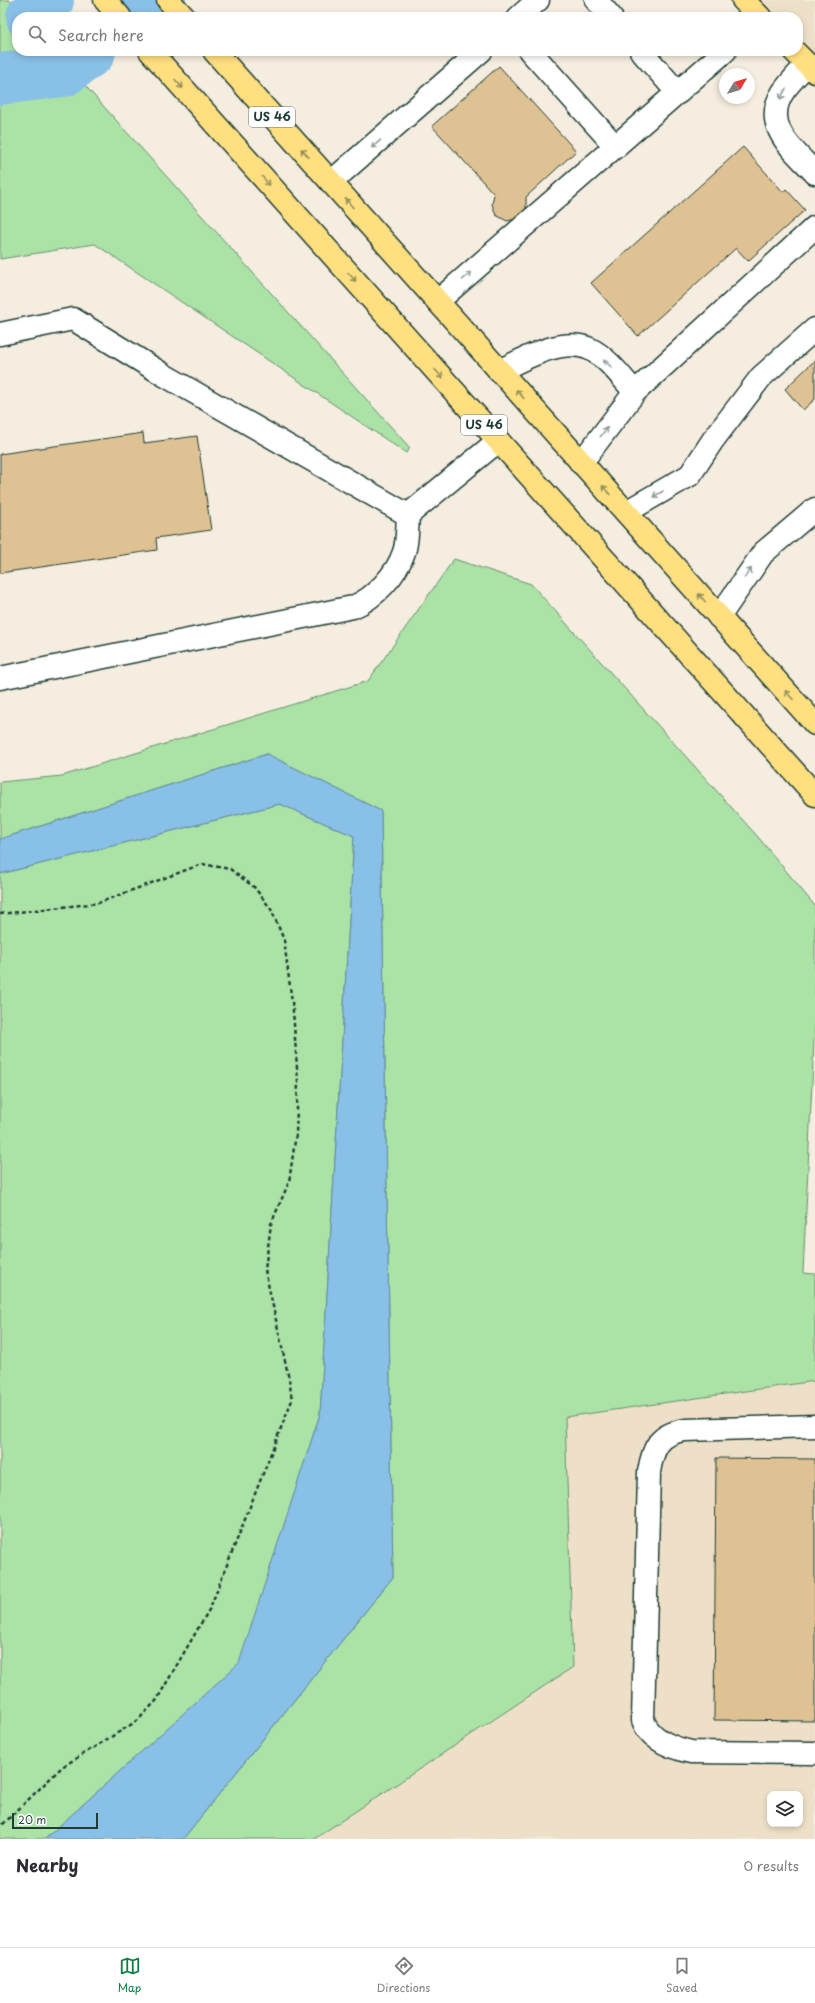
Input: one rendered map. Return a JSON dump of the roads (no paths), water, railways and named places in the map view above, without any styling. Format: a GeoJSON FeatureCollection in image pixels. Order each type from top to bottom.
{"type":"FeatureCollection","features":[{"type":"Feature","properties":{"kind":"main road"},"geometry":{"type":"LineString","coordinates":[[105,0],[116,12]]}},
{"type":"Feature","properties":{"kind":"main road"},"geometry":{"type":"LineString","coordinates":[[168,0],[179,12]]}},
{"type":"Feature","properties":{"kind":"main road"},"geometry":{"type":"LineString","coordinates":[[743,0],[755,12]]}},
{"type":"Feature","properties":{"kind":"main road","name":"US 46"},"geometry":{"type":"LineString","coordinates":[[155,56],[815,796]]}},
{"type":"Feature","properties":{"kind":"main road","name":"US 46"},"geometry":{"type":"LineString","coordinates":[[218,56],[815,724]]}},
{"type":"Feature","properties":{"kind":"lane"},"geometry":{"type":"LineString","coordinates":[[525,12],[538,0]]}},
{"type":"Feature","properties":{"kind":"lane"},"geometry":{"type":"LineString","coordinates":[[596,0],[607,12]]}},
{"type":"Feature","properties":{"kind":"lane"},"geometry":{"type":"LineString","coordinates":[[331,182],[475,56]]}},
{"type":"Feature","properties":{"kind":"lane"},"geometry":{"type":"LineString","coordinates":[[534,56],[616,147]]}},
{"type":"Feature","properties":{"kind":"lane"},"geometry":{"type":"LineString","coordinates":[[645,56],[678,93]]}},
{"type":"Feature","properties":{"kind":"lane"},"geometry":{"type":"LineString","coordinates":[[438,301],[527,225],[719,56]]}},
{"type":"Feature","properties":{"kind":"lane"},"geometry":{"type":"LineString","coordinates":[[805,62],[783,93],[777,109],[776,123],[782,137],[815,173]]}},
{"type":"Feature","properties":{"kind":"lane"},"geometry":{"type":"LineString","coordinates":[[581,462],[635,392],[815,227]]}},
{"type":"Feature","properties":{"kind":"lane"},"geometry":{"type":"LineString","coordinates":[[0,334],[73,319],[164,375],[408,515]]}},
{"type":"Feature","properties":{"kind":"lane"},"geometry":{"type":"LineString","coordinates":[[626,512],[690,476],[714,440],[761,377],[815,329]]}},
{"type":"Feature","properties":{"kind":"lane"},"geometry":{"type":"LineString","coordinates":[[499,371],[542,351],[570,345],[590,349],[609,363],[635,392]]}},
{"type":"Feature","properties":{"kind":"lane"},"geometry":{"type":"LineString","coordinates":[[0,678],[353,607],[364,603],[389,579],[404,552],[408,515],[498,441]]}},
{"type":"Feature","properties":{"kind":"lane"},"geometry":{"type":"LineString","coordinates":[[719,617],[763,553],[815,509]]}},
{"type":"Feature","properties":{"kind":"lane"},"geometry":{"type":"LineString","coordinates":[[815,1426],[685,1430],[677,1431],[662,1438],[657,1445],[651,1458],[649,1472],[642,1720],[646,1727],[661,1741],[675,1748],[691,1752],[815,1753]]}},
{"type":"Feature","properties":{"kind":"water"},"geometry":{"type":"Polygon","coordinates":[[[267,754],[381,811],[393,1577],[183,1839],[45,1839],[239,1663],[320,1414],[354,836],[280,804],[0,874],[0,839],[267,754]]]}},
{"type":"Feature","properties":{"kind":"waterway"},"geometry":{"type":"LineString","coordinates":[[37,12],[48,0]]}},
{"type":"Feature","properties":{"kind":"waterway"},"geometry":{"type":"LineString","coordinates":[[144,12],[160,0]]}},
{"type":"Feature","properties":{"kind":"waterway"},"geometry":{"type":"LineString","coordinates":[[0,79],[63,71],[83,56]]}}]}
